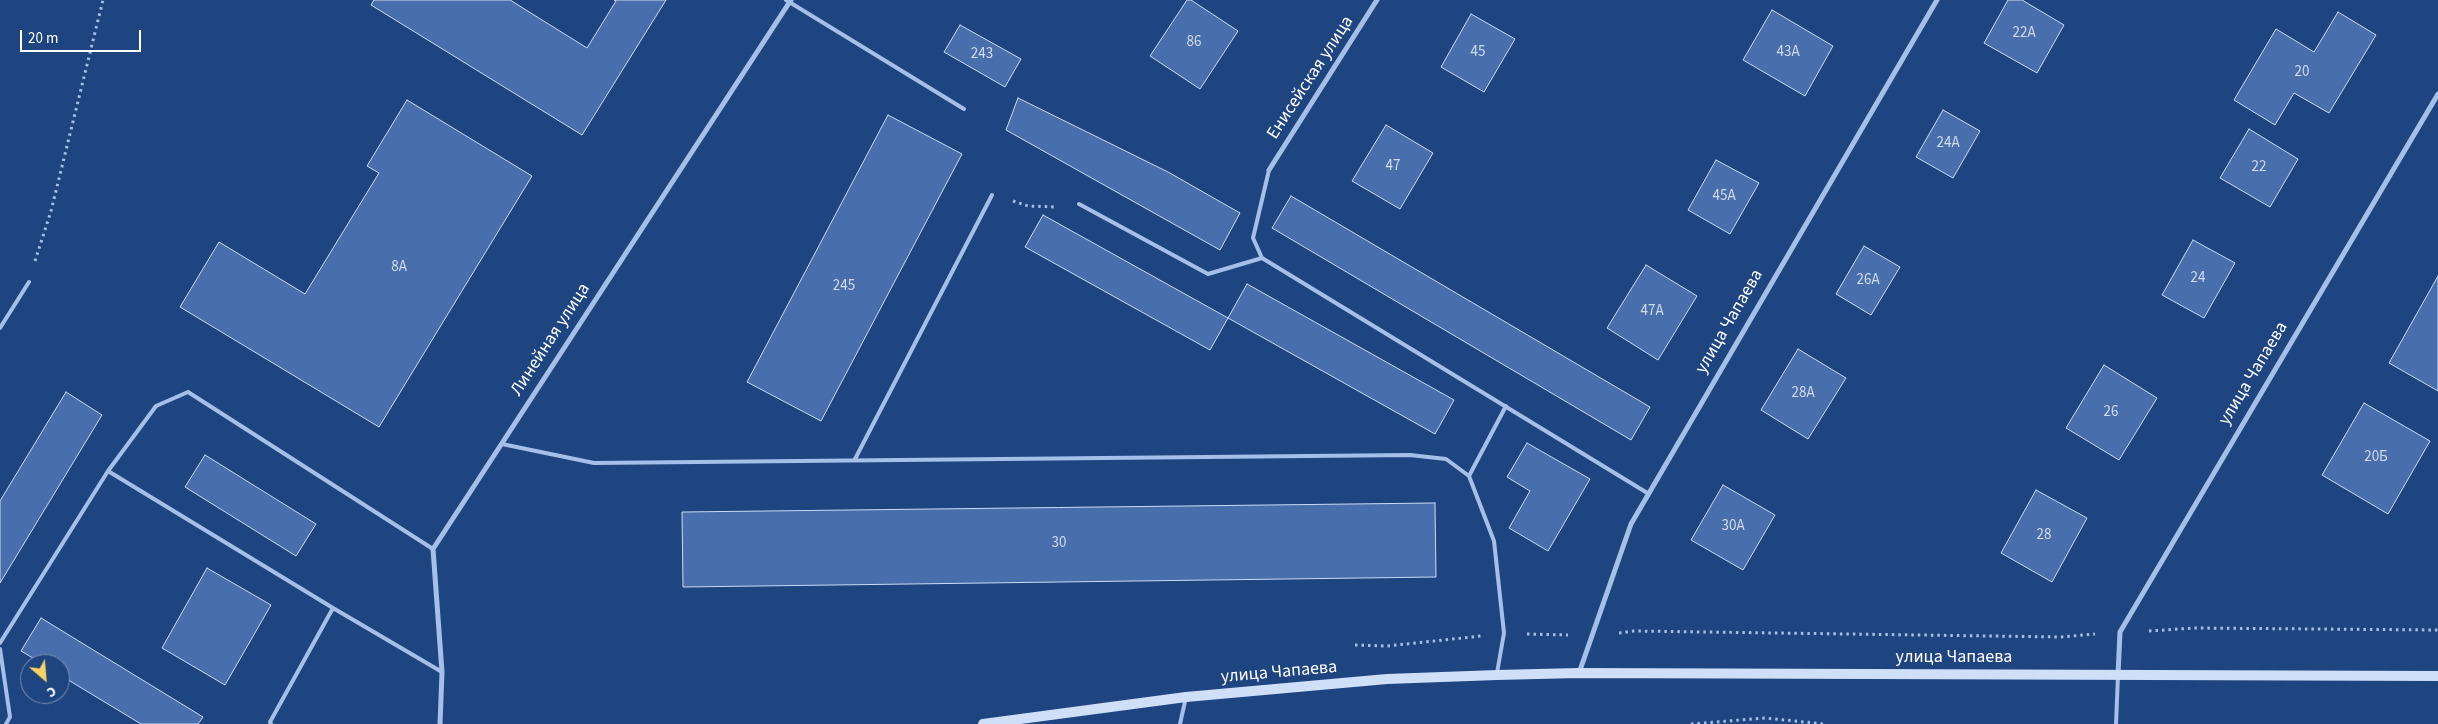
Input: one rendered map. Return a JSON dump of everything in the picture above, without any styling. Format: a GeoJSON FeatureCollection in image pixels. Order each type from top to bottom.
{"type":"FeatureCollection","features":[{"type":"Feature","properties":{"kind":"main road","name":"улица Чапаева"},"geometry":{"type":"LineString","coordinates":[[983,724],[1186,698],[1387,679],[1579,673],[2438,676]]}},
{"type":"Feature","properties":{"kind":"street","name":"Енисейская улица"},"geometry":{"type":"LineString","coordinates":[[1269,170],[1377,0]]}},
{"type":"Feature","properties":{"kind":"street","name":"улица Чапаева"},"geometry":{"type":"LineString","coordinates":[[1579,673],[1631,524],[1937,0]]}},
{"type":"Feature","properties":{"kind":"street","name":"Линейная улица"},"geometry":{"type":"LineString","coordinates":[[432,549],[789,1]]}},
{"type":"Feature","properties":{"kind":"street","name":"улица Чапаева"},"geometry":{"type":"LineString","coordinates":[[2118,675],[2120,632],[2438,94]]}},
{"type":"Feature","properties":{"kind":"street"},"geometry":{"type":"LineString","coordinates":[[432,549],[442,672],[440,724]]}},
{"type":"Feature","properties":{"kind":"lane"},"geometry":{"type":"LineString","coordinates":[[789,1],[964,109]]}},
{"type":"Feature","properties":{"kind":"lane"},"geometry":{"type":"LineString","coordinates":[[1269,170],[1253,238],[1262,258],[1649,494]]}},
{"type":"Feature","properties":{"kind":"lane"},"geometry":{"type":"LineString","coordinates":[[855,459],[992,195]]}},
{"type":"Feature","properties":{"kind":"lane"},"geometry":{"type":"LineString","coordinates":[[1079,204],[1208,274],[1262,258]]}},
{"type":"Feature","properties":{"kind":"lane"},"geometry":{"type":"LineString","coordinates":[[0,328],[29,282]]}},
{"type":"Feature","properties":{"kind":"lane"},"geometry":{"type":"LineString","coordinates":[[0,643],[108,471],[156,406],[188,392],[432,549]]}},
{"type":"Feature","properties":{"kind":"lane"},"geometry":{"type":"LineString","coordinates":[[1469,476],[1506,406]]}},
{"type":"Feature","properties":{"kind":"lane"},"geometry":{"type":"LineString","coordinates":[[500,443],[594,463],[855,459],[1410,456],[1446,459],[1469,476],[1494,541],[1504,633],[1497,676]]}},
{"type":"Feature","properties":{"kind":"lane"},"geometry":{"type":"LineString","coordinates":[[108,471],[442,672]]}},
{"type":"Feature","properties":{"kind":"lane"},"geometry":{"type":"LineString","coordinates":[[271,724],[270,722],[333,608]]}},
{"type":"Feature","properties":{"kind":"lane"},"geometry":{"type":"LineString","coordinates":[[0,649],[10,717],[6,724]]}},
{"type":"Feature","properties":{"kind":"lane"},"geometry":{"type":"LineString","coordinates":[[2116,724],[2118,675]]}},
{"type":"Feature","properties":{"kind":"lane"},"geometry":{"type":"LineString","coordinates":[[1180,724],[1186,698]]}},
{"type":"Feature","properties":{"kind":"path"},"geometry":{"type":"LineString","coordinates":[[29,282],[51,211],[103,0]]}},
{"type":"Feature","properties":{"kind":"path"},"geometry":{"type":"LineString","coordinates":[[992,195],[1028,206],[1047,208],[1079,204]]}},
{"type":"Feature","properties":{"kind":"path"},"geometry":{"type":"LineString","coordinates":[[1355,645],[1387,646],[1504,633],[1593,636],[1634,631],[2061,636],[2194,628],[2438,630]]}},
{"type":"Feature","properties":{"kind":"path"},"geometry":{"type":"LineString","coordinates":[[1691,724],[1765,718],[1824,724]]}},
{"type":"Feature","properties":{"kind":"building"},"geometry":{"type":"Polygon","coordinates":[[[374,0],[510,0],[587,48],[616,1],[614,0],[666,0],[582,135],[371,5],[374,0]]]}},
{"type":"Feature","properties":{"kind":"building"},"geometry":{"type":"Polygon","coordinates":[[[1187,0],[1191,0],[1238,31],[1200,89],[1150,56],[1187,0]]]}},
{"type":"Feature","properties":{"kind":"building"},"geometry":{"type":"Polygon","coordinates":[[[2008,0],[2022,0],[2064,25],[2037,73],[1984,43],[2008,0]]]}},
{"type":"Feature","properties":{"kind":"building"},"geometry":{"type":"Polygon","coordinates":[[[1772,10],[1833,46],[1805,96],[1743,60],[1772,10]]]}},
{"type":"Feature","properties":{"kind":"building"},"geometry":{"type":"Polygon","coordinates":[[[2338,12],[2376,35],[2329,113],[2294,93],[2275,125],[2234,100],[2276,29],[2314,52],[2338,12]]]}},
{"type":"Feature","properties":{"kind":"building"},"geometry":{"type":"Polygon","coordinates":[[[1471,14],[1515,39],[1484,92],[1441,67],[1471,14]]]}},
{"type":"Feature","properties":{"kind":"building"},"geometry":{"type":"Polygon","coordinates":[[[960,25],[1021,59],[1005,87],[944,52],[960,25]]]}},
{"type":"Feature","properties":{"kind":"building"},"geometry":{"type":"Polygon","coordinates":[[[1018,98],[1168,172],[1240,213],[1220,250],[1006,130],[1018,98]]]}},
{"type":"Feature","properties":{"kind":"building"},"geometry":{"type":"Polygon","coordinates":[[[407,100],[532,176],[379,427],[180,307],[219,242],[305,294],[379,173],[367,166],[407,100]]]}},
{"type":"Feature","properties":{"kind":"building"},"geometry":{"type":"Polygon","coordinates":[[[1943,110],[1980,131],[1953,178],[1916,157],[1943,110]]]}},
{"type":"Feature","properties":{"kind":"building"},"geometry":{"type":"Polygon","coordinates":[[[888,115],[962,154],[821,421],[747,382],[888,115]]]}},
{"type":"Feature","properties":{"kind":"building"},"geometry":{"type":"Polygon","coordinates":[[[1386,125],[1433,153],[1400,209],[1352,181],[1386,125]]]}},
{"type":"Feature","properties":{"kind":"building"},"geometry":{"type":"Polygon","coordinates":[[[2249,129],[2298,159],[2270,207],[2220,178],[2249,129]]]}},
{"type":"Feature","properties":{"kind":"building"},"geometry":{"type":"Polygon","coordinates":[[[1716,160],[1759,183],[1730,234],[1688,210],[1716,160]]]}},
{"type":"Feature","properties":{"kind":"building"},"geometry":{"type":"Polygon","coordinates":[[[1291,196],[1650,407],[1631,440],[1272,228],[1291,196]]]}},
{"type":"Feature","properties":{"kind":"building"},"geometry":{"type":"Polygon","coordinates":[[[1043,215],[1228,318],[1210,350],[1025,247],[1043,215]]]}},
{"type":"Feature","properties":{"kind":"building"},"geometry":{"type":"Polygon","coordinates":[[[2193,240],[2235,263],[2204,318],[2162,295],[2193,240]]]}},
{"type":"Feature","properties":{"kind":"building"},"geometry":{"type":"Polygon","coordinates":[[[1864,246],[1900,267],[1871,315],[1836,294],[1864,246]]]}},
{"type":"Feature","properties":{"kind":"building"},"geometry":{"type":"Polygon","coordinates":[[[1646,265],[1697,296],[1658,360],[1607,328],[1646,265]]]}},
{"type":"Feature","properties":{"kind":"building"},"geometry":{"type":"Polygon","coordinates":[[[2438,276],[2438,391],[2389,363],[2438,276]]]}},
{"type":"Feature","properties":{"kind":"building"},"geometry":{"type":"Polygon","coordinates":[[[1247,284],[1454,400],[1435,434],[1228,318],[1247,284]]]}},
{"type":"Feature","properties":{"kind":"building"},"geometry":{"type":"Polygon","coordinates":[[[1798,349],[1846,378],[1808,439],[1761,410],[1798,349]]]}},
{"type":"Feature","properties":{"kind":"building"},"geometry":{"type":"Polygon","coordinates":[[[2104,365],[2157,398],[2119,460],[2066,428],[2104,365]]]}},
{"type":"Feature","properties":{"kind":"building"},"geometry":{"type":"Polygon","coordinates":[[[66,392],[102,415],[0,583],[0,501],[66,392]]]}},
{"type":"Feature","properties":{"kind":"building"},"geometry":{"type":"Polygon","coordinates":[[[2364,403],[2430,441],[2388,514],[2322,475],[2364,403]]]}},
{"type":"Feature","properties":{"kind":"building"},"geometry":{"type":"Polygon","coordinates":[[[1527,443],[1590,479],[1548,551],[1509,528],[1530,491],[1507,477],[1527,443]]]}},
{"type":"Feature","properties":{"kind":"building"},"geometry":{"type":"Polygon","coordinates":[[[205,455],[316,524],[296,556],[185,487],[205,455]]]}},
{"type":"Feature","properties":{"kind":"building"},"geometry":{"type":"Polygon","coordinates":[[[1723,485],[1775,515],[1743,570],[1691,540],[1723,485]]]}},
{"type":"Feature","properties":{"kind":"building"},"geometry":{"type":"Polygon","coordinates":[[[2036,490],[2087,518],[2052,582],[2001,553],[2036,490]]]}},
{"type":"Feature","properties":{"kind":"building"},"geometry":{"type":"Polygon","coordinates":[[[1435,503],[1436,577],[683,587],[682,512],[1435,503]]]}},
{"type":"Feature","properties":{"kind":"building"},"geometry":{"type":"Polygon","coordinates":[[[207,568],[271,605],[225,685],[162,648],[207,568]]]}},
{"type":"Feature","properties":{"kind":"building"},"geometry":{"type":"Polygon","coordinates":[[[41,618],[203,717],[198,724],[141,724],[70,681],[70,654],[26,654],[21,651],[41,618]]]}}]}
